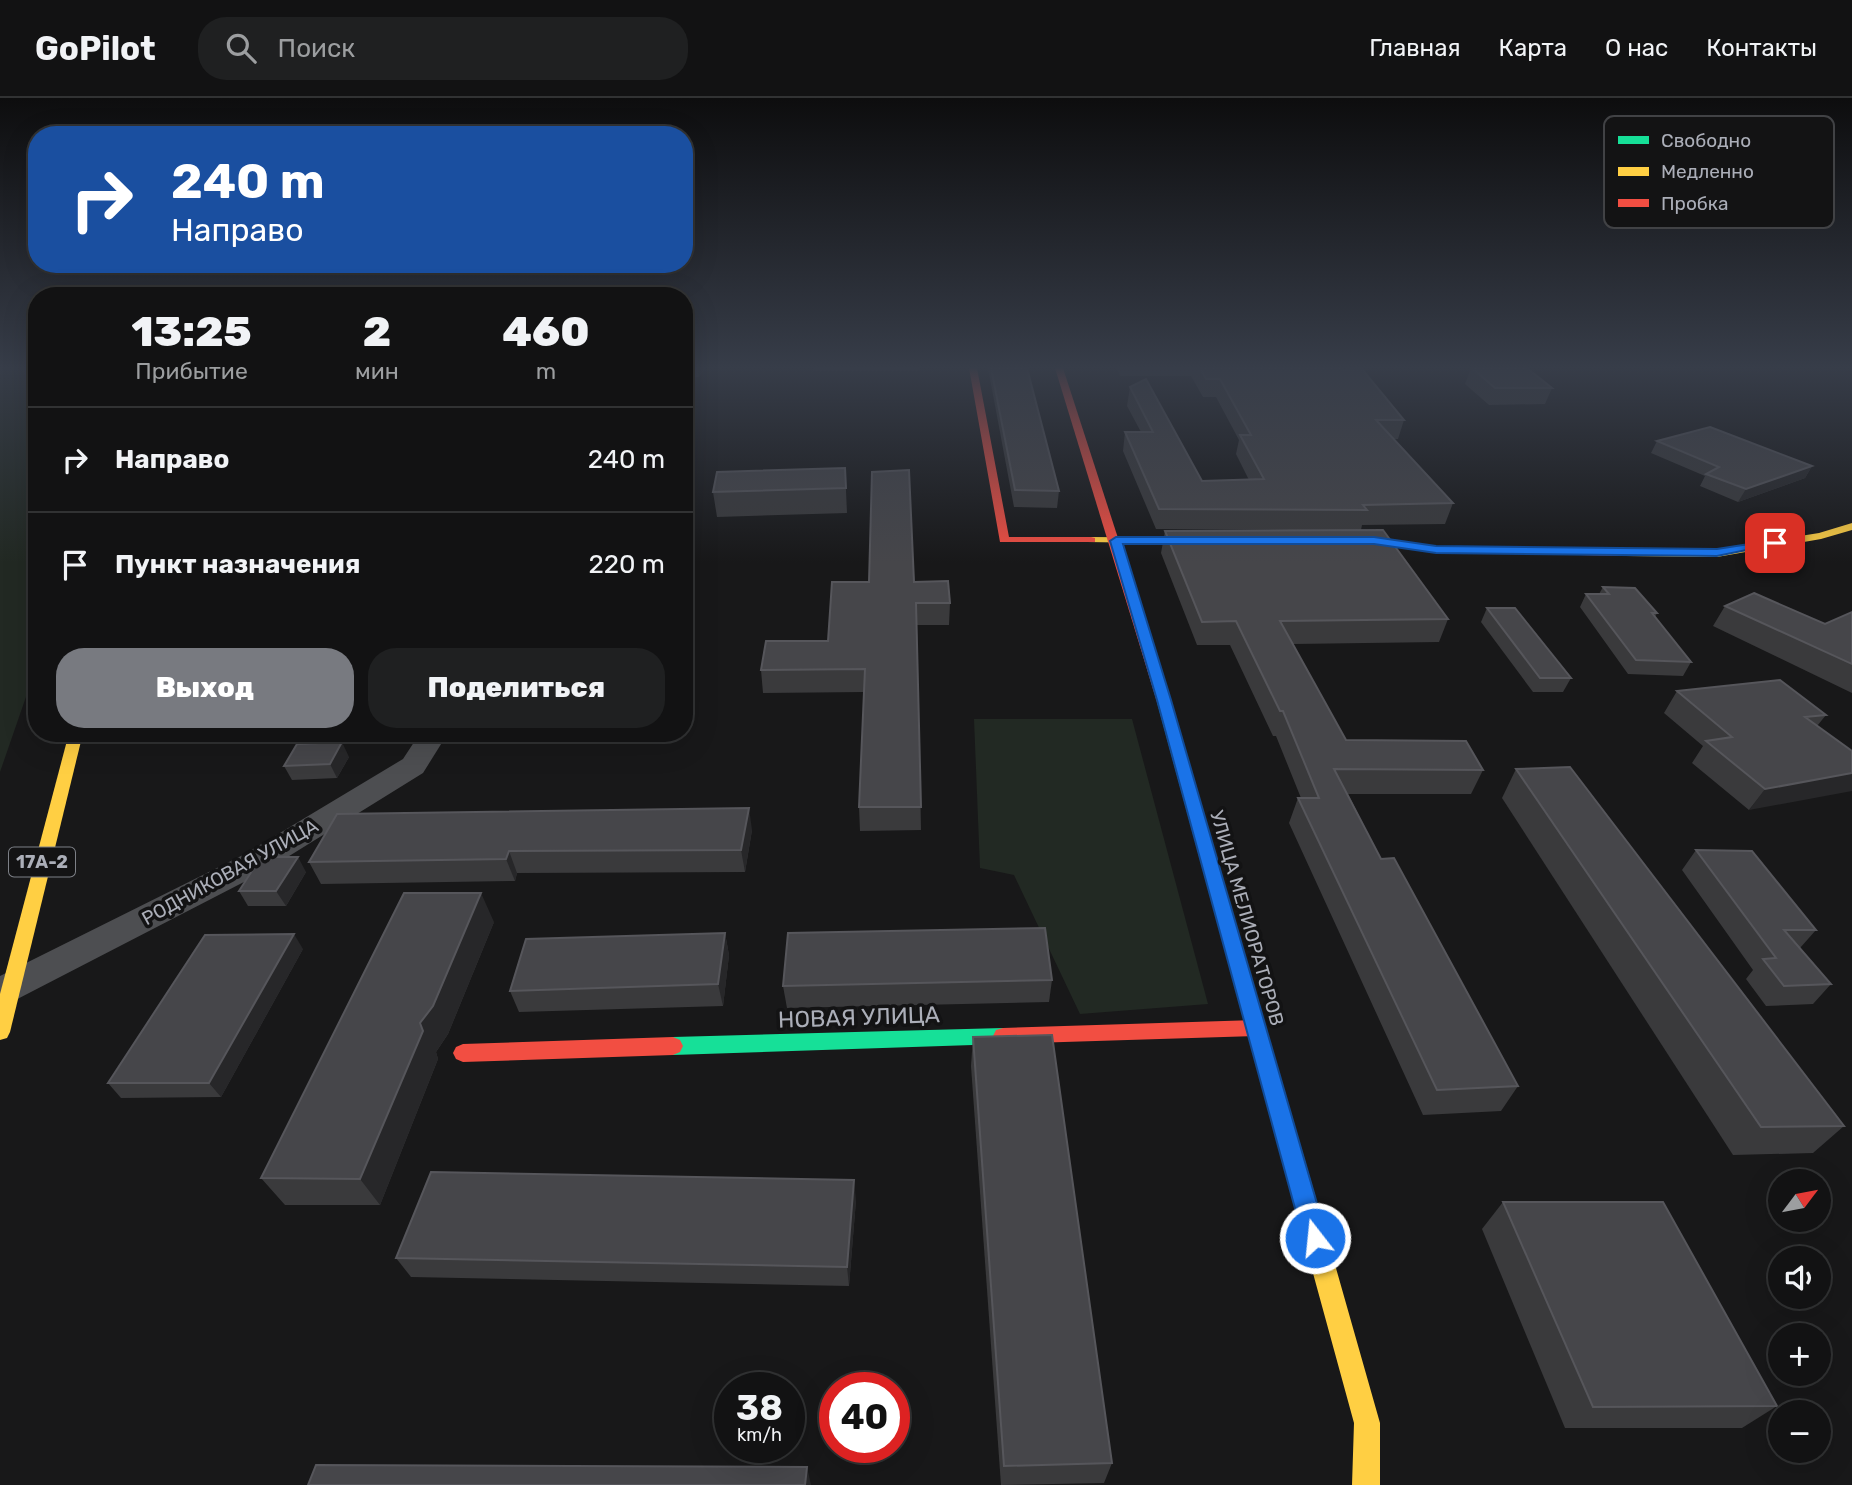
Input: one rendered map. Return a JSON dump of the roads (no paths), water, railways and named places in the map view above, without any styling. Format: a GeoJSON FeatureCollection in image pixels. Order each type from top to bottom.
{"type":"FeatureCollection","features":[{"type":"Feature","properties":{"kind":"street"},"geometry":{"type":"LineString","coordinates":[[985,433],[1004,540],[1238,541]]}},
{"type":"Feature","properties":{"kind":"street","name":"УЛИЦА МЕЛИОРАТОРОВ"},"geometry":{"type":"LineString","coordinates":[[1080,433],[1164,700],[1367,1423],[1367,1485]]}},
{"type":"Feature","properties":{"kind":"street"},"geometry":{"type":"LineString","coordinates":[[1320,541],[1374,541],[1436,549],[1717,553],[1821,536],[1852,526]]}},
{"type":"Feature","properties":{"kind":"street","name":"17А-2"},"geometry":{"type":"LineString","coordinates":[[0,1032],[4,992],[73,742]]}},
{"type":"Feature","properties":{"kind":"street","name":"РОДНИКОВАЯ УЛИЦА"},"geometry":{"type":"LineString","coordinates":[[4,992],[254,863],[413,766],[428,742]]}},
{"type":"Feature","properties":{"kind":"street","name":"НОВАЯ УЛИЦА"},"geometry":{"type":"LineString","coordinates":[[463,1053],[1256,1028]]}}]}
